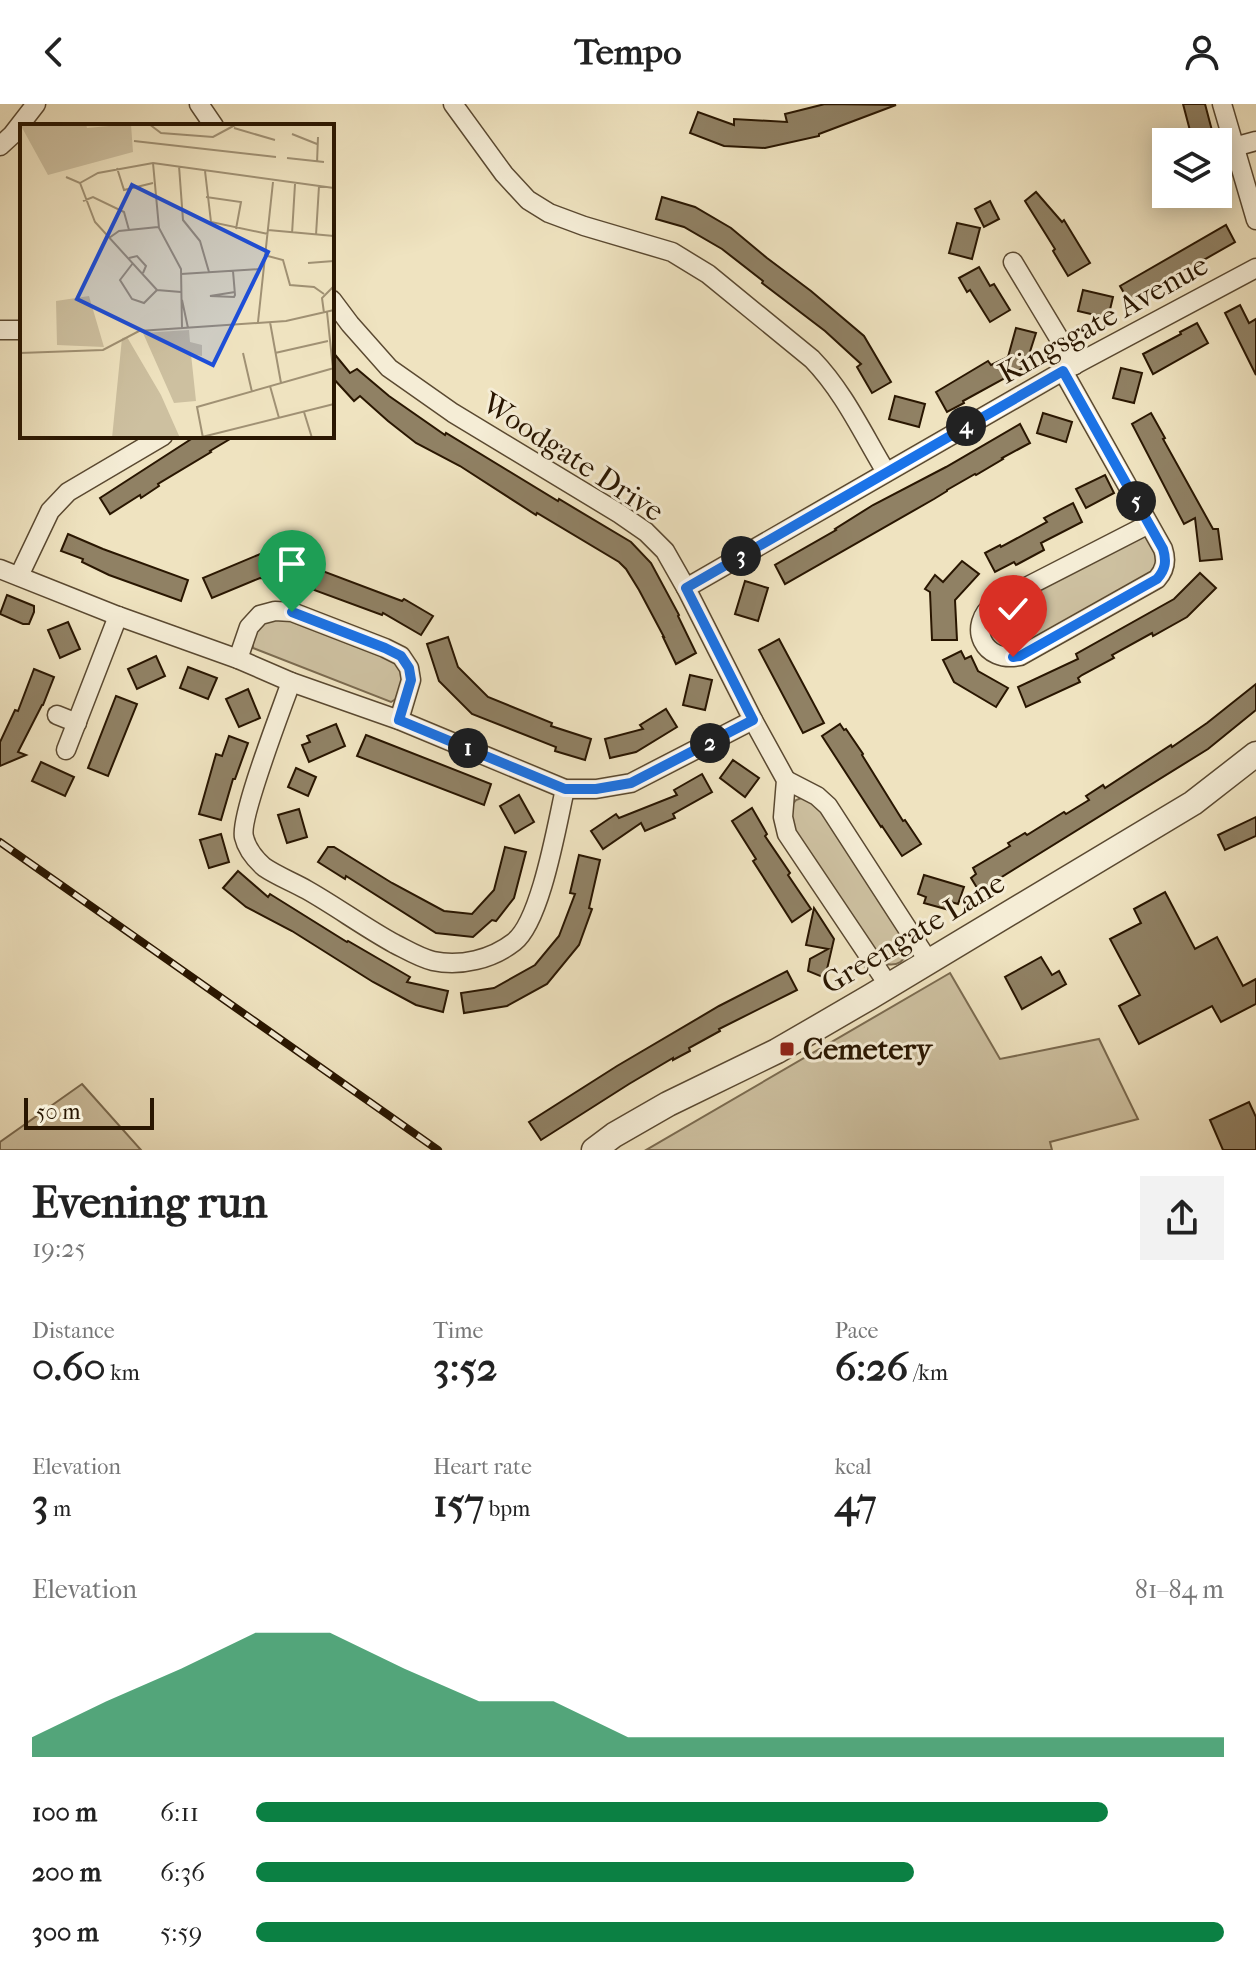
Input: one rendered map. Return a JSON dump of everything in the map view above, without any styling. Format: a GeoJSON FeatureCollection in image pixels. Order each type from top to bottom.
{"type":"FeatureCollection","features":[{"type":"Feature","properties":{"kind":"street"},"geometry":{"type":"LineString","coordinates":[[21,124],[36,104]]}},
{"type":"Feature","properties":{"kind":"street"},"geometry":{"type":"LineString","coordinates":[[199,104],[213,124]]}},
{"type":"Feature","properties":{"kind":"street"},"geometry":{"type":"LineString","coordinates":[[453,104],[504,174],[528,200],[549,213],[584,226],[672,252],[708,274],[812,359],[838,391],[886,472]]}},
{"type":"Feature","properties":{"kind":"street"},"geometry":{"type":"LineString","coordinates":[[1222,104],[1256,220]]}},
{"type":"Feature","properties":{"kind":"street"},"geometry":{"type":"LineString","coordinates":[[0,146],[20,125]]}},
{"type":"Feature","properties":{"kind":"street"},"geometry":{"type":"LineString","coordinates":[[1234,147],[1256,141]]}},
{"type":"Feature","properties":{"kind":"street"},"geometry":{"type":"LineString","coordinates":[[1010,258],[1163,549],[1165,557],[1163,573],[1157,579],[1020,656],[999,656],[985,645],[979,628],[987,609],[995,603],[1149,524]]}},
{"type":"Feature","properties":{"kind":"street","name":"Kingsgate Avenue"},"geometry":{"type":"LineString","coordinates":[[686,588],[1069,368],[1256,268]]}},
{"type":"Feature","properties":{"kind":"street","name":"Woodgate Drive"},"geometry":{"type":"LineString","coordinates":[[339,323],[389,368],[453,413],[646,532],[665,551],[786,780]]}},
{"type":"Feature","properties":{"kind":"street"},"geometry":{"type":"LineString","coordinates":[[19,576],[50,511],[68,492],[139,443]]}},
{"type":"Feature","properties":{"kind":"street"},"geometry":{"type":"LineString","coordinates":[[0,569],[291,682],[399,720],[565,789],[596,789],[631,783],[753,720]]}},
{"type":"Feature","properties":{"kind":"street"},"geometry":{"type":"LineString","coordinates":[[238,659],[249,627],[260,615],[275,611],[292,612],[401,656],[409,668],[411,680],[399,720]]}},
{"type":"Feature","properties":{"kind":"street"},"geometry":{"type":"LineString","coordinates":[[66,750],[118,616]]}},
{"type":"Feature","properties":{"kind":"street"},"geometry":{"type":"LineString","coordinates":[[291,682],[247,809],[243,835],[251,854],[266,868],[362,926],[435,962],[472,962],[516,941],[532,918],[565,789]]}},
{"type":"Feature","properties":{"kind":"street"},"geometry":{"type":"LineString","coordinates":[[57,715],[77,723]]}},
{"type":"Feature","properties":{"kind":"street","name":"Greengate Lane"},"geometry":{"type":"LineString","coordinates":[[594,1150],[668,1104],[777,1051],[889,986],[1193,803],[1256,754]]}},
{"type":"Feature","properties":{"kind":"street"},"geometry":{"type":"LineString","coordinates":[[889,986],[787,834],[783,817],[786,780],[817,796],[828,806],[929,962]]}},
{"type":"Feature","properties":{"kind":"shaded area"},"geometry":{"type":"Polygon","coordinates":[[[1149,524],[1165,566],[1020,656],[999,656],[981,620],[1149,524]]]}},
{"type":"Feature","properties":{"kind":"shaded area"},"geometry":{"type":"Polygon","coordinates":[[[265,619],[292,621],[389,658],[405,674],[399,697],[391,702],[253,648],[252,635],[265,619]]]}},
{"type":"Feature","properties":{"kind":"shaded area"},"geometry":{"type":"Polygon","coordinates":[[[804,797],[813,799],[909,939],[907,953],[900,962],[890,965],[876,961],[791,829],[789,808],[804,797]]]}},
{"type":"Feature","properties":{"kind":"shaded area"},"geometry":{"type":"Polygon","coordinates":[[[950,973],[1000,1059],[1099,1039],[1138,1119],[1050,1142],[1052,1150],[646,1150],[950,973]]]}},
{"type":"Feature","properties":{"kind":"shaded area"},"geometry":{"type":"Polygon","coordinates":[[[82,1084],[141,1150],[0,1150],[0,1142],[82,1084]]]}},
{"type":"Feature","properties":{"kind":"building"},"geometry":{"type":"Polygon","coordinates":[[[825,104],[896,105],[819,136],[765,148],[724,146],[690,133],[698,112],[734,125],[734,119],[787,122],[785,114],[825,104]]]}},
{"type":"Feature","properties":{"kind":"building"},"geometry":{"type":"Polygon","coordinates":[[[1183,104],[1205,104],[1211,128],[1189,128],[1183,104]]]}},
{"type":"Feature","properties":{"kind":"building"},"geometry":{"type":"Polygon","coordinates":[[[1036,192],[1062,222],[1064,220],[1090,263],[1068,276],[1025,201],[1036,192]]]}},
{"type":"Feature","properties":{"kind":"building"},"geometry":{"type":"Polygon","coordinates":[[[662,197],[695,207],[731,228],[811,291],[864,336],[891,382],[872,393],[857,367],[861,364],[763,281],[722,249],[684,227],[656,219],[662,197]]]}},
{"type":"Feature","properties":{"kind":"building"},"geometry":{"type":"Polygon","coordinates":[[[990,201],[999,219],[984,227],[975,209],[990,201]]]}},
{"type":"Feature","properties":{"kind":"building"},"geometry":{"type":"Polygon","coordinates":[[[957,223],[980,228],[972,259],[949,253],[957,223]]]}},
{"type":"Feature","properties":{"kind":"building"},"geometry":{"type":"Polygon","coordinates":[[[1226,225],[1235,242],[1134,300],[1128,300],[1120,286],[1226,225]]]}},
{"type":"Feature","properties":{"kind":"building"},"geometry":{"type":"Polygon","coordinates":[[[979,267],[1010,310],[990,322],[959,278],[979,267]]]}},
{"type":"Feature","properties":{"kind":"building"},"geometry":{"type":"Polygon","coordinates":[[[1083,290],[1113,297],[1108,318],[1078,311],[1083,290]]]}},
{"type":"Feature","properties":{"kind":"building"},"geometry":{"type":"Polygon","coordinates":[[[1240,305],[1249,323],[1256,319],[1256,375],[1225,313],[1240,305]]]}},
{"type":"Feature","properties":{"kind":"building"},"geometry":{"type":"Polygon","coordinates":[[[1197,323],[1208,343],[1153,374],[1143,354],[1197,323]]]}},
{"type":"Feature","properties":{"kind":"building"},"geometry":{"type":"Polygon","coordinates":[[[1016,328],[1036,333],[1025,367],[947,412],[936,392],[988,361],[991,365],[1008,357],[1016,328]]]}},
{"type":"Feature","properties":{"kind":"building"},"geometry":{"type":"Polygon","coordinates":[[[334,353],[350,373],[357,369],[389,396],[445,435],[631,542],[651,563],[696,653],[676,664],[639,590],[619,562],[536,515],[460,466],[416,443],[360,396],[354,401],[334,379],[334,353]]]}},
{"type":"Feature","properties":{"kind":"building"},"geometry":{"type":"Polygon","coordinates":[[[1121,368],[1142,373],[1134,403],[1113,398],[1121,368]]]}},
{"type":"Feature","properties":{"kind":"building"},"geometry":{"type":"Polygon","coordinates":[[[895,396],[925,404],[919,427],[889,419],[895,396]]]}},
{"type":"Feature","properties":{"kind":"building"},"geometry":{"type":"Polygon","coordinates":[[[1043,413],[1072,422],[1066,442],[1037,433],[1043,413]]]}},
{"type":"Feature","properties":{"kind":"building"},"geometry":{"type":"Polygon","coordinates":[[[1151,413],[1213,529],[1218,529],[1222,559],[1200,561],[1195,518],[1184,524],[1132,424],[1151,413]]]}},
{"type":"Feature","properties":{"kind":"building"},"geometry":{"type":"Polygon","coordinates":[[[1020,424],[1030,443],[785,584],[775,565],[873,505],[1020,424]]]}},
{"type":"Feature","properties":{"kind":"building"},"geometry":{"type":"Polygon","coordinates":[[[193,438],[232,438],[141,498],[140,495],[110,514],[100,498],[193,438]]]}},
{"type":"Feature","properties":{"kind":"building"},"geometry":{"type":"Polygon","coordinates":[[[1105,475],[1114,493],[1086,508],[1076,489],[1105,475]]]}},
{"type":"Feature","properties":{"kind":"building"},"geometry":{"type":"Polygon","coordinates":[[[1073,503],[1082,522],[1041,543],[1044,550],[995,572],[985,553],[1047,522],[1044,518],[1073,503]]]}},
{"type":"Feature","properties":{"kind":"building"},"geometry":{"type":"Polygon","coordinates":[[[68,534],[188,580],[181,601],[109,575],[82,562],[83,559],[61,551],[68,534]]]}},
{"type":"Feature","properties":{"kind":"building"},"geometry":{"type":"Polygon","coordinates":[[[265,552],[310,563],[309,566],[402,601],[404,599],[433,616],[421,635],[383,613],[314,590],[316,584],[260,578],[212,598],[203,578],[265,552]]]}},
{"type":"Feature","properties":{"kind":"building"},"geometry":{"type":"Polygon","coordinates":[[[962,561],[979,574],[955,600],[957,640],[932,640],[930,592],[925,589],[935,575],[943,582],[962,561]]]}},
{"type":"Feature","properties":{"kind":"building"},"geometry":{"type":"Polygon","coordinates":[[[1200,573],[1216,588],[1187,617],[1112,655],[1114,658],[1078,678],[1080,682],[1026,707],[1018,687],[1078,659],[1076,654],[1174,599],[1200,573]]]}},
{"type":"Feature","properties":{"kind":"building"},"geometry":{"type":"Polygon","coordinates":[[[745,581],[768,588],[758,621],[735,614],[745,581]]]}},
{"type":"Feature","properties":{"kind":"building"},"geometry":{"type":"Polygon","coordinates":[[[7,595],[34,606],[29,624],[0,614],[7,595]]]}},
{"type":"Feature","properties":{"kind":"building"},"geometry":{"type":"Polygon","coordinates":[[[68,622],[80,649],[60,658],[48,630],[68,622]]]}},
{"type":"Feature","properties":{"kind":"building"},"geometry":{"type":"Polygon","coordinates":[[[448,637],[458,667],[488,697],[552,723],[551,726],[591,739],[585,760],[555,751],[556,747],[472,714],[439,681],[427,644],[448,637]]]}},
{"type":"Feature","properties":{"kind":"building"},"geometry":{"type":"Polygon","coordinates":[[[779,639],[824,723],[803,733],[759,650],[779,639]]]}},
{"type":"Feature","properties":{"kind":"building"},"geometry":{"type":"Polygon","coordinates":[[[961,651],[965,659],[971,656],[978,671],[1008,688],[996,707],[954,682],[943,660],[961,651]]]}},
{"type":"Feature","properties":{"kind":"building"},"geometry":{"type":"Polygon","coordinates":[[[156,656],[165,676],[137,689],[128,669],[156,656]]]}},
{"type":"Feature","properties":{"kind":"building"},"geometry":{"type":"Polygon","coordinates":[[[188,667],[217,678],[208,699],[180,688],[188,667]]]}},
{"type":"Feature","properties":{"kind":"building"},"geometry":{"type":"Polygon","coordinates":[[[34,669],[54,677],[18,752],[26,755],[0,766],[0,742],[15,710],[18,711],[34,669]]]}},
{"type":"Feature","properties":{"kind":"building"},"geometry":{"type":"Polygon","coordinates":[[[690,675],[712,680],[705,710],[683,705],[690,675]]]}},
{"type":"Feature","properties":{"kind":"building"},"geometry":{"type":"Polygon","coordinates":[[[1256,684],[1256,710],[1208,749],[979,891],[971,878],[976,874],[973,868],[1010,846],[1008,843],[1025,833],[1027,835],[1089,800],[1086,796],[1103,785],[1105,788],[1172,747],[1256,684]]]}},
{"type":"Feature","properties":{"kind":"building"},"geometry":{"type":"Polygon","coordinates":[[[248,689],[260,718],[239,727],[226,699],[248,689]]]}},
{"type":"Feature","properties":{"kind":"building"},"geometry":{"type":"Polygon","coordinates":[[[116,696],[137,704],[108,776],[88,768],[116,696]]]}},
{"type":"Feature","properties":{"kind":"building"},"geometry":{"type":"Polygon","coordinates":[[[666,709],[677,727],[636,752],[610,758],[605,739],[643,729],[640,725],[666,709]]]}},
{"type":"Feature","properties":{"kind":"building"},"geometry":{"type":"Polygon","coordinates":[[[336,724],[345,746],[309,762],[302,745],[310,742],[307,736],[336,724]]]}},
{"type":"Feature","properties":{"kind":"building"},"geometry":{"type":"Polygon","coordinates":[[[840,724],[921,844],[902,856],[822,736],[840,724]]]}},
{"type":"Feature","properties":{"kind":"building"},"geometry":{"type":"Polygon","coordinates":[[[366,735],[491,784],[484,805],[357,756],[366,735]]]}},
{"type":"Feature","properties":{"kind":"building"},"geometry":{"type":"Polygon","coordinates":[[[229,736],[248,743],[221,820],[199,814],[216,754],[222,756],[229,736]]]}},
{"type":"Feature","properties":{"kind":"building"},"geometry":{"type":"Polygon","coordinates":[[[733,760],[759,778],[745,797],[720,778],[733,760]]]}},
{"type":"Feature","properties":{"kind":"building"},"geometry":{"type":"Polygon","coordinates":[[[41,762],[74,777],[65,796],[32,781],[41,762]]]}},
{"type":"Feature","properties":{"kind":"building"},"geometry":{"type":"Polygon","coordinates":[[[296,768],[316,777],[308,796],[288,787],[296,768]]]}},
{"type":"Feature","properties":{"kind":"building"},"geometry":{"type":"Polygon","coordinates":[[[702,774],[712,792],[673,814],[675,818],[645,831],[641,823],[603,849],[591,831],[616,814],[619,818],[677,795],[674,790],[702,774]]]}},
{"type":"Feature","properties":{"kind":"building"},"geometry":{"type":"Polygon","coordinates":[[[519,795],[534,822],[515,833],[500,806],[519,795]]]}},
{"type":"Feature","properties":{"kind":"building"},"geometry":{"type":"Polygon","coordinates":[[[752,808],[767,834],[765,836],[811,909],[792,922],[732,821],[752,808]]]}},
{"type":"Feature","properties":{"kind":"building"},"geometry":{"type":"Polygon","coordinates":[[[299,809],[307,837],[287,843],[278,815],[299,809]]]}},
{"type":"Feature","properties":{"kind":"building"},"geometry":{"type":"Polygon","coordinates":[[[1256,817],[1256,836],[1225,850],[1218,835],[1256,817]]]}},
{"type":"Feature","properties":{"kind":"building"},"geometry":{"type":"Polygon","coordinates":[[[221,834],[229,862],[209,868],[200,840],[221,834]]]}},
{"type":"Feature","properties":{"kind":"building"},"geometry":{"type":"Polygon","coordinates":[[[328,847],[334,847],[444,911],[472,914],[494,890],[505,847],[526,852],[514,898],[496,921],[492,920],[473,937],[436,933],[346,876],[345,879],[318,862],[328,847]]]}},
{"type":"Feature","properties":{"kind":"building"},"geometry":{"type":"Polygon","coordinates":[[[579,855],[600,860],[589,908],[592,909],[579,945],[547,984],[507,1006],[464,1013],[461,993],[494,988],[535,965],[559,936],[575,894],[570,893],[579,855]]]}},
{"type":"Feature","properties":{"kind":"building"},"geometry":{"type":"Polygon","coordinates":[[[238,871],[268,897],[270,894],[410,977],[407,982],[448,991],[443,1012],[416,1005],[246,907],[223,888],[238,871]]]}},
{"type":"Feature","properties":{"kind":"building"},"geometry":{"type":"Polygon","coordinates":[[[924,875],[964,887],[958,904],[951,902],[949,910],[924,903],[926,897],[918,894],[924,875]]]}},
{"type":"Feature","properties":{"kind":"building"},"geometry":{"type":"Polygon","coordinates":[[[1165,892],[1195,949],[1217,937],[1243,986],[1256,979],[1256,1004],[1221,1022],[1212,1006],[1139,1044],[1119,1006],[1140,995],[1110,939],[1141,923],[1134,909],[1165,892]]]}},
{"type":"Feature","properties":{"kind":"building"},"geometry":{"type":"Polygon","coordinates":[[[814,908],[834,939],[825,978],[808,971],[810,959],[828,949],[806,945],[814,908]]]}},
{"type":"Feature","properties":{"kind":"building"},"geometry":{"type":"Polygon","coordinates":[[[1041,957],[1052,975],[1059,971],[1066,984],[1022,1009],[1005,977],[1041,957]]]}},
{"type":"Feature","properties":{"kind":"building"},"geometry":{"type":"Polygon","coordinates":[[[787,971],[797,990],[719,1029],[689,1048],[690,1051],[629,1084],[541,1140],[529,1122],[719,1006],[787,971]]]}},
{"type":"Feature","properties":{"kind":"building"},"geometry":{"type":"Polygon","coordinates":[[[1249,1102],[1256,1117],[1256,1150],[1223,1150],[1210,1120],[1249,1102]]]}},
{"type":"Feature","properties":{"kind":"railway"},"geometry":{"type":"LineString","coordinates":[[0,842],[438,1150]]}},
{"type":"Feature","properties":{"kind":"place","name":"Cemetery"},"geometry":{"type":"Point","coordinates":[787,1049]}},
{"type":"Feature","properties":{"kind":"route"},"geometry":{"type":"LineString","coordinates":[[292,612],[401,656],[409,668],[411,680],[399,720],[565,789],[596,789],[631,783],[753,720],[686,588],[1063,371],[1163,549],[1165,566],[1157,579],[1020,656],[1013,657]]}}]}
